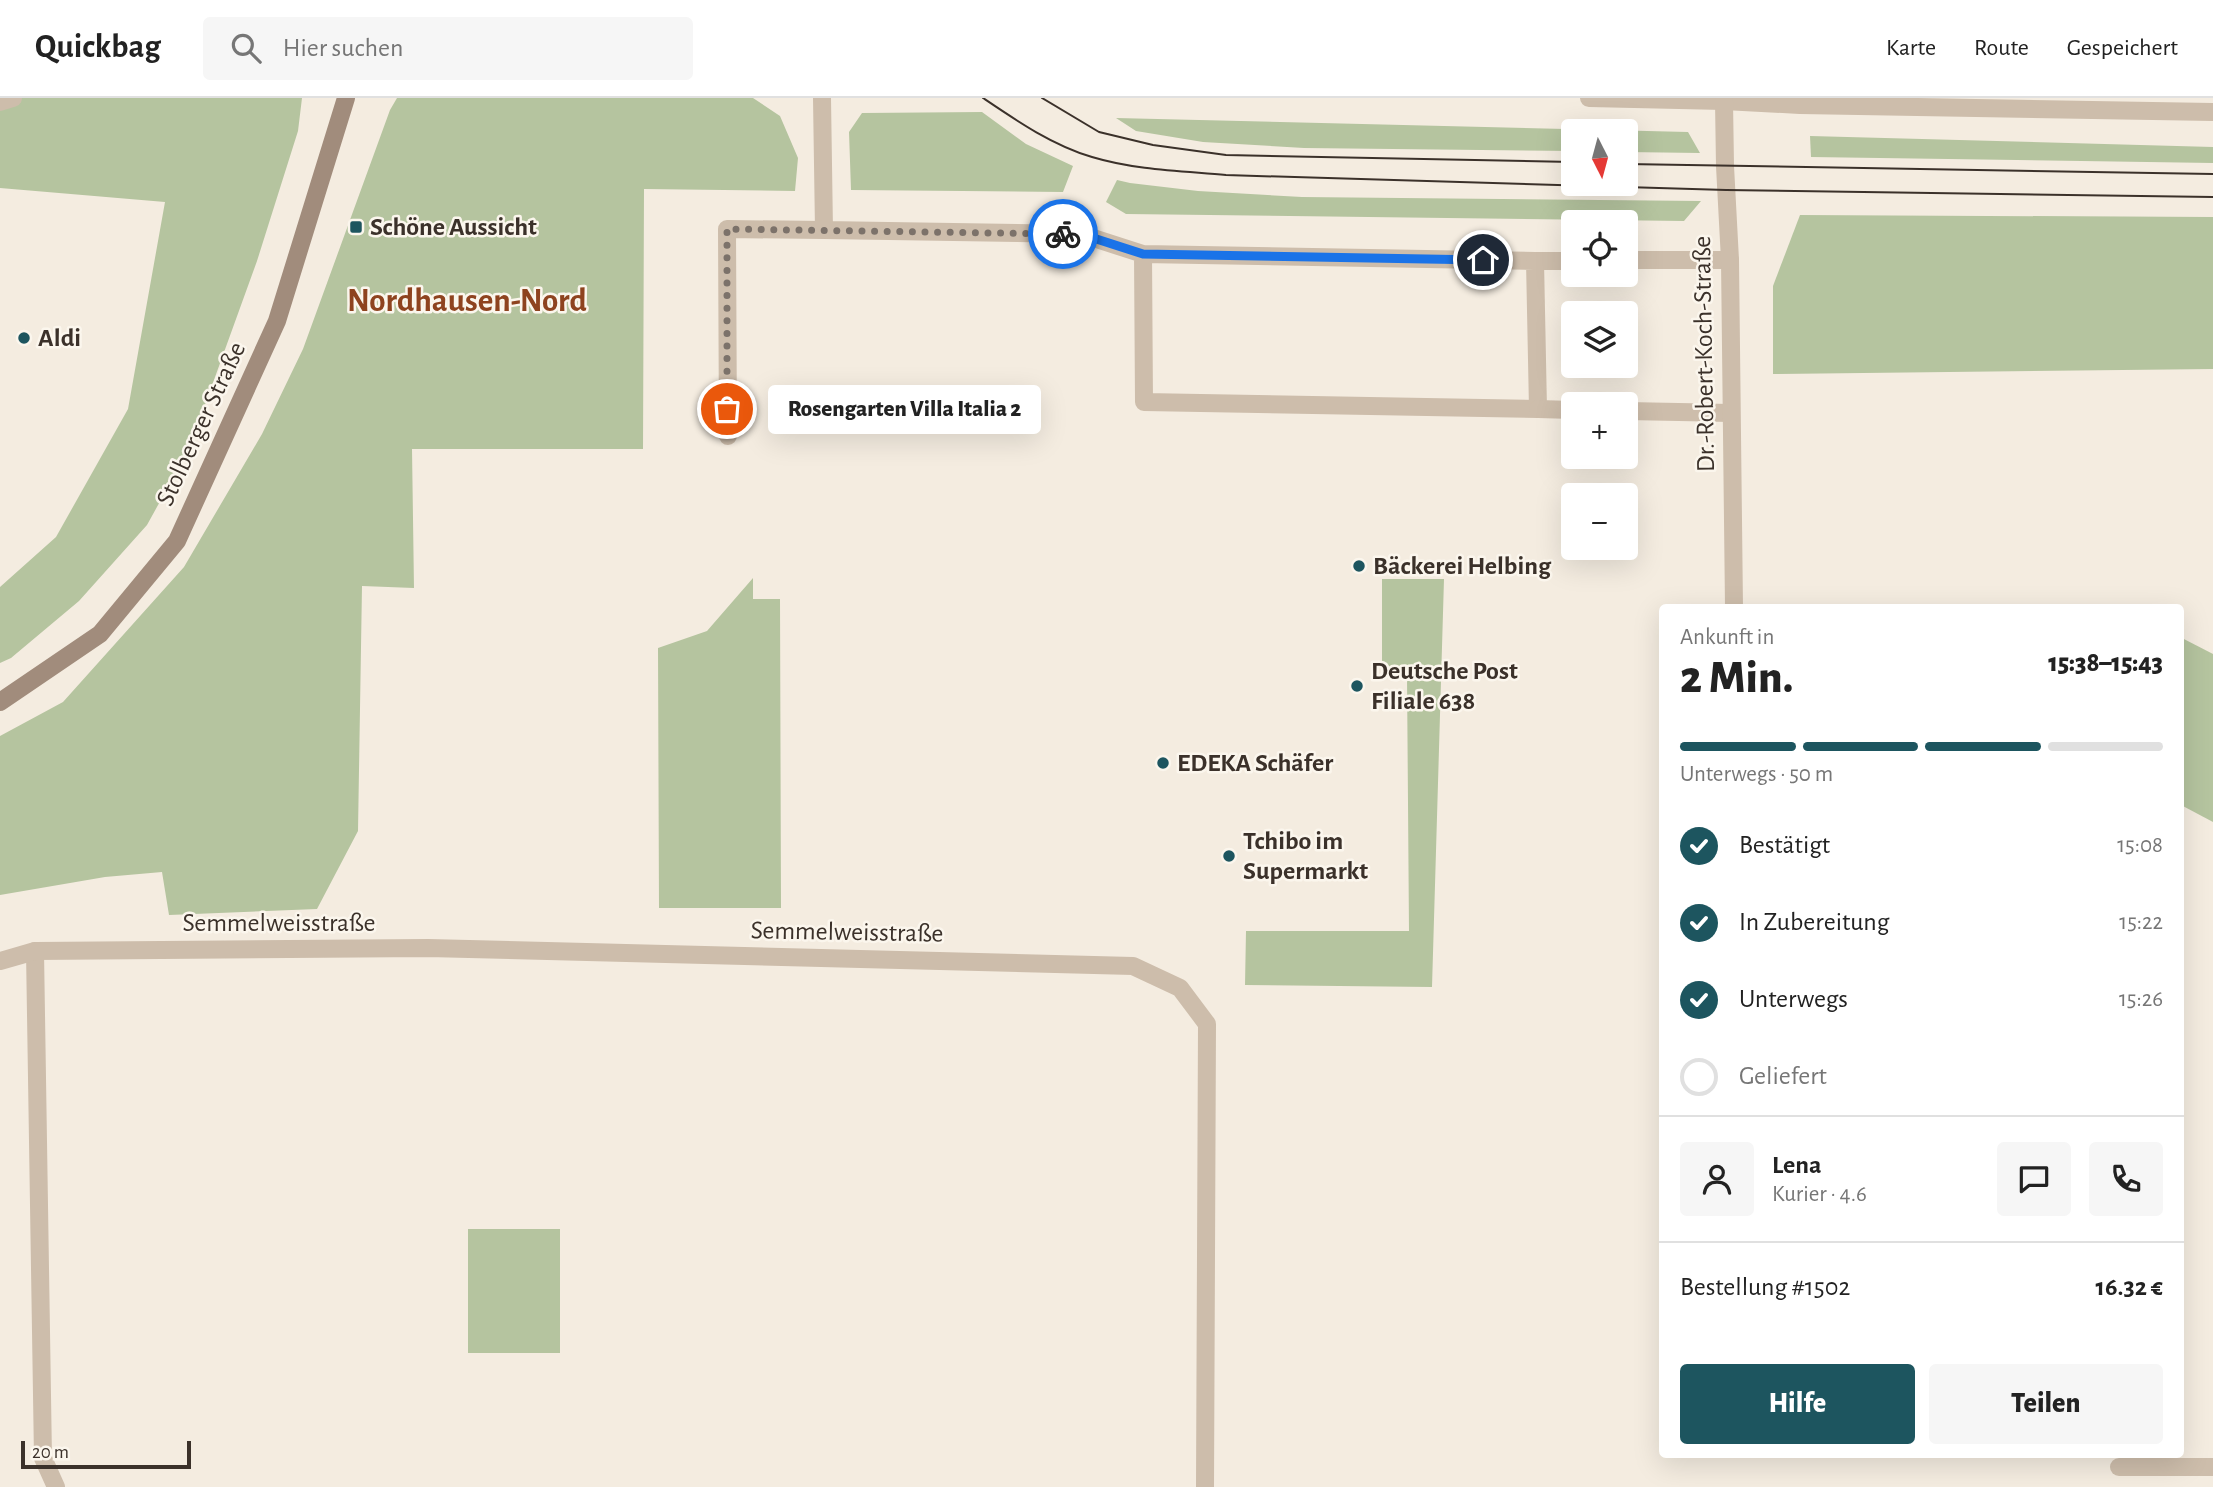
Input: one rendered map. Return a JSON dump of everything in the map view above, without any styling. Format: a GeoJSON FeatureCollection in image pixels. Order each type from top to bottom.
{"type":"FeatureCollection","features":[{"type":"Feature","properties":{"kind":"main road","name":"Stolberger Straße"},"geometry":{"type":"LineString","coordinates":[[0,702],[100,634],[177,541],[277,321],[346,98]]}},
{"type":"Feature","properties":{"kind":"street"},"geometry":{"type":"LineString","coordinates":[[0,102],[13,98]]}},
{"type":"Feature","properties":{"kind":"street"},"geometry":{"type":"LineString","coordinates":[[822,98],[824,230]]}},
{"type":"Feature","properties":{"kind":"street"},"geometry":{"type":"LineString","coordinates":[[1589,98],[1814,105],[2213,111]]}},
{"type":"Feature","properties":{"kind":"street","name":"Dr.-Robert-Koch-Straße"},"geometry":{"type":"LineString","coordinates":[[1724,101],[1730,260],[1734,604]]}},
{"type":"Feature","properties":{"kind":"street"},"geometry":{"type":"LineString","coordinates":[[728,436],[727,229],[1081,234],[1143,254],[1561,261]]}},
{"type":"Feature","properties":{"kind":"street"},"geometry":{"type":"LineString","coordinates":[[1143,254],[1144,402],[1561,410]]}},
{"type":"Feature","properties":{"kind":"street"},"geometry":{"type":"LineString","coordinates":[[1638,260],[1730,260]]}},
{"type":"Feature","properties":{"kind":"street"},"geometry":{"type":"LineString","coordinates":[[1535,261],[1538,409]]}},
{"type":"Feature","properties":{"kind":"street"},"geometry":{"type":"LineString","coordinates":[[1638,411],[1731,413]]}},
{"type":"Feature","properties":{"kind":"street","name":"Semmelweisstraße"},"geometry":{"type":"LineString","coordinates":[[0,961],[35,951],[441,948],[1133,966],[1181,988],[1207,1024],[1205,1487]]}},
{"type":"Feature","properties":{"kind":"street"},"geometry":{"type":"LineString","coordinates":[[35,951],[43,1458],[56,1487]]}},
{"type":"Feature","properties":{"kind":"street"},"geometry":{"type":"LineString","coordinates":[[2119,1467],[2213,1467]]}},
{"type":"Feature","properties":{"kind":"green space"},"geometry":{"type":"Polygon","coordinates":[[[7,98],[302,98],[298,131],[257,261],[189,449],[147,525],[79,601],[11,658],[0,663],[0,587],[56,537],[128,409],[165,202],[0,188],[0,108],[7,98]]]}},
{"type":"Feature","properties":{"kind":"green space"},"geometry":{"type":"Polygon","coordinates":[[[397,98],[753,98],[780,116],[798,158],[795,191],[644,189],[643,449],[412,449],[414,588],[362,586],[358,831],[317,909],[169,915],[162,872],[105,877],[0,895],[0,736],[63,702],[184,567],[262,434],[303,349],[390,110],[397,98]]]}},
{"type":"Feature","properties":{"kind":"green space"},"geometry":{"type":"Polygon","coordinates":[[[982,112],[1026,144],[1073,166],[1063,192],[851,190],[849,132],[862,113],[982,112]]]}},
{"type":"Feature","properties":{"kind":"green space"},"geometry":{"type":"Polygon","coordinates":[[[1116,118],[1561,129],[1561,151],[1304,148],[1203,142],[1136,131],[1116,118]]]}},
{"type":"Feature","properties":{"kind":"green space"},"geometry":{"type":"Polygon","coordinates":[[[1638,131],[1688,132],[1700,153],[1638,152],[1638,131]]]}},
{"type":"Feature","properties":{"kind":"green space"},"geometry":{"type":"Polygon","coordinates":[[[1810,136],[2213,147],[2213,163],[1811,157],[1810,136]]]}},
{"type":"Feature","properties":{"kind":"green space"},"geometry":{"type":"Polygon","coordinates":[[[1117,180],[1198,191],[1302,197],[1701,201],[1684,221],[1638,220],[1638,210],[1561,210],[1561,219],[1126,214],[1106,202],[1117,180]]]}},
{"type":"Feature","properties":{"kind":"green space"},"geometry":{"type":"Polygon","coordinates":[[[1800,215],[2213,217],[2213,369],[1773,374],[1773,286],[1800,215]]]}},
{"type":"Feature","properties":{"kind":"green space"},"geometry":{"type":"Polygon","coordinates":[[[753,578],[753,599],[780,599],[781,908],[659,908],[658,648],[707,631],[753,578]]]}},
{"type":"Feature","properties":{"kind":"green space"},"geometry":{"type":"Polygon","coordinates":[[[1382,579],[1444,579],[1432,987],[1245,985],[1246,931],[1409,931],[1407,675],[1382,675],[1382,579]]]}},
{"type":"Feature","properties":{"kind":"green space"},"geometry":{"type":"Polygon","coordinates":[[[2184,639],[2213,654],[2213,822],[2184,807],[2184,639]]]}},
{"type":"Feature","properties":{"kind":"green space"},"geometry":{"type":"Polygon","coordinates":[[[468,1229],[560,1229],[560,1353],[468,1353],[468,1229]]]}},
{"type":"Feature","properties":{"kind":"tram line"},"geometry":{"type":"LineString","coordinates":[[983,98],[1035,132],[1077,152],[1125,165],[1175,171],[1226,175],[1726,190],[2213,197]]}},
{"type":"Feature","properties":{"kind":"tram line"},"geometry":{"type":"LineString","coordinates":[[1042,98],[1099,132],[1153,145],[1226,155],[1561,162]]}},
{"type":"Feature","properties":{"kind":"tram line"},"geometry":{"type":"LineString","coordinates":[[1638,164],[2213,174]]}},
{"type":"Feature","properties":{"kind":"way so far"},"geometry":{"type":"LineString","coordinates":[[727,409],[727,229],[1063,234]]}},
{"type":"Feature","properties":{"kind":"place","name":"Schöne Aussicht"},"geometry":{"type":"Point","coordinates":[356,227]}},
{"type":"Feature","properties":{"kind":"place","name":"Aldi"},"geometry":{"type":"Point","coordinates":[24,338]}},
{"type":"Feature","properties":{"kind":"place","name":"Rosengarten Villa Italia 2"},"geometry":{"type":"Point","coordinates":[727,409]}},
{"type":"Feature","properties":{"kind":"place","name":"Bäckerei Helbing"},"geometry":{"type":"Point","coordinates":[1359,566]}},
{"type":"Feature","properties":{"kind":"place","name":"Deutsche Post Filiale 638"},"geometry":{"type":"Point","coordinates":[1357,686]}},
{"type":"Feature","properties":{"kind":"place","name":"EDEKA Schäfer"},"geometry":{"type":"Point","coordinates":[1163,763]}},
{"type":"Feature","properties":{"kind":"place","name":"Tchibo im Supermarkt"},"geometry":{"type":"Point","coordinates":[1229,856]}},
{"type":"Feature","properties":{"kind":"district","name":"Nordhausen-Nord"},"geometry":{"type":"Point","coordinates":[467,301]}},
{"type":"Feature","properties":{"kind":"route"},"geometry":{"type":"LineString","coordinates":[[1063,234],[1081,234],[1143,254],[1483,260]]}}]}
